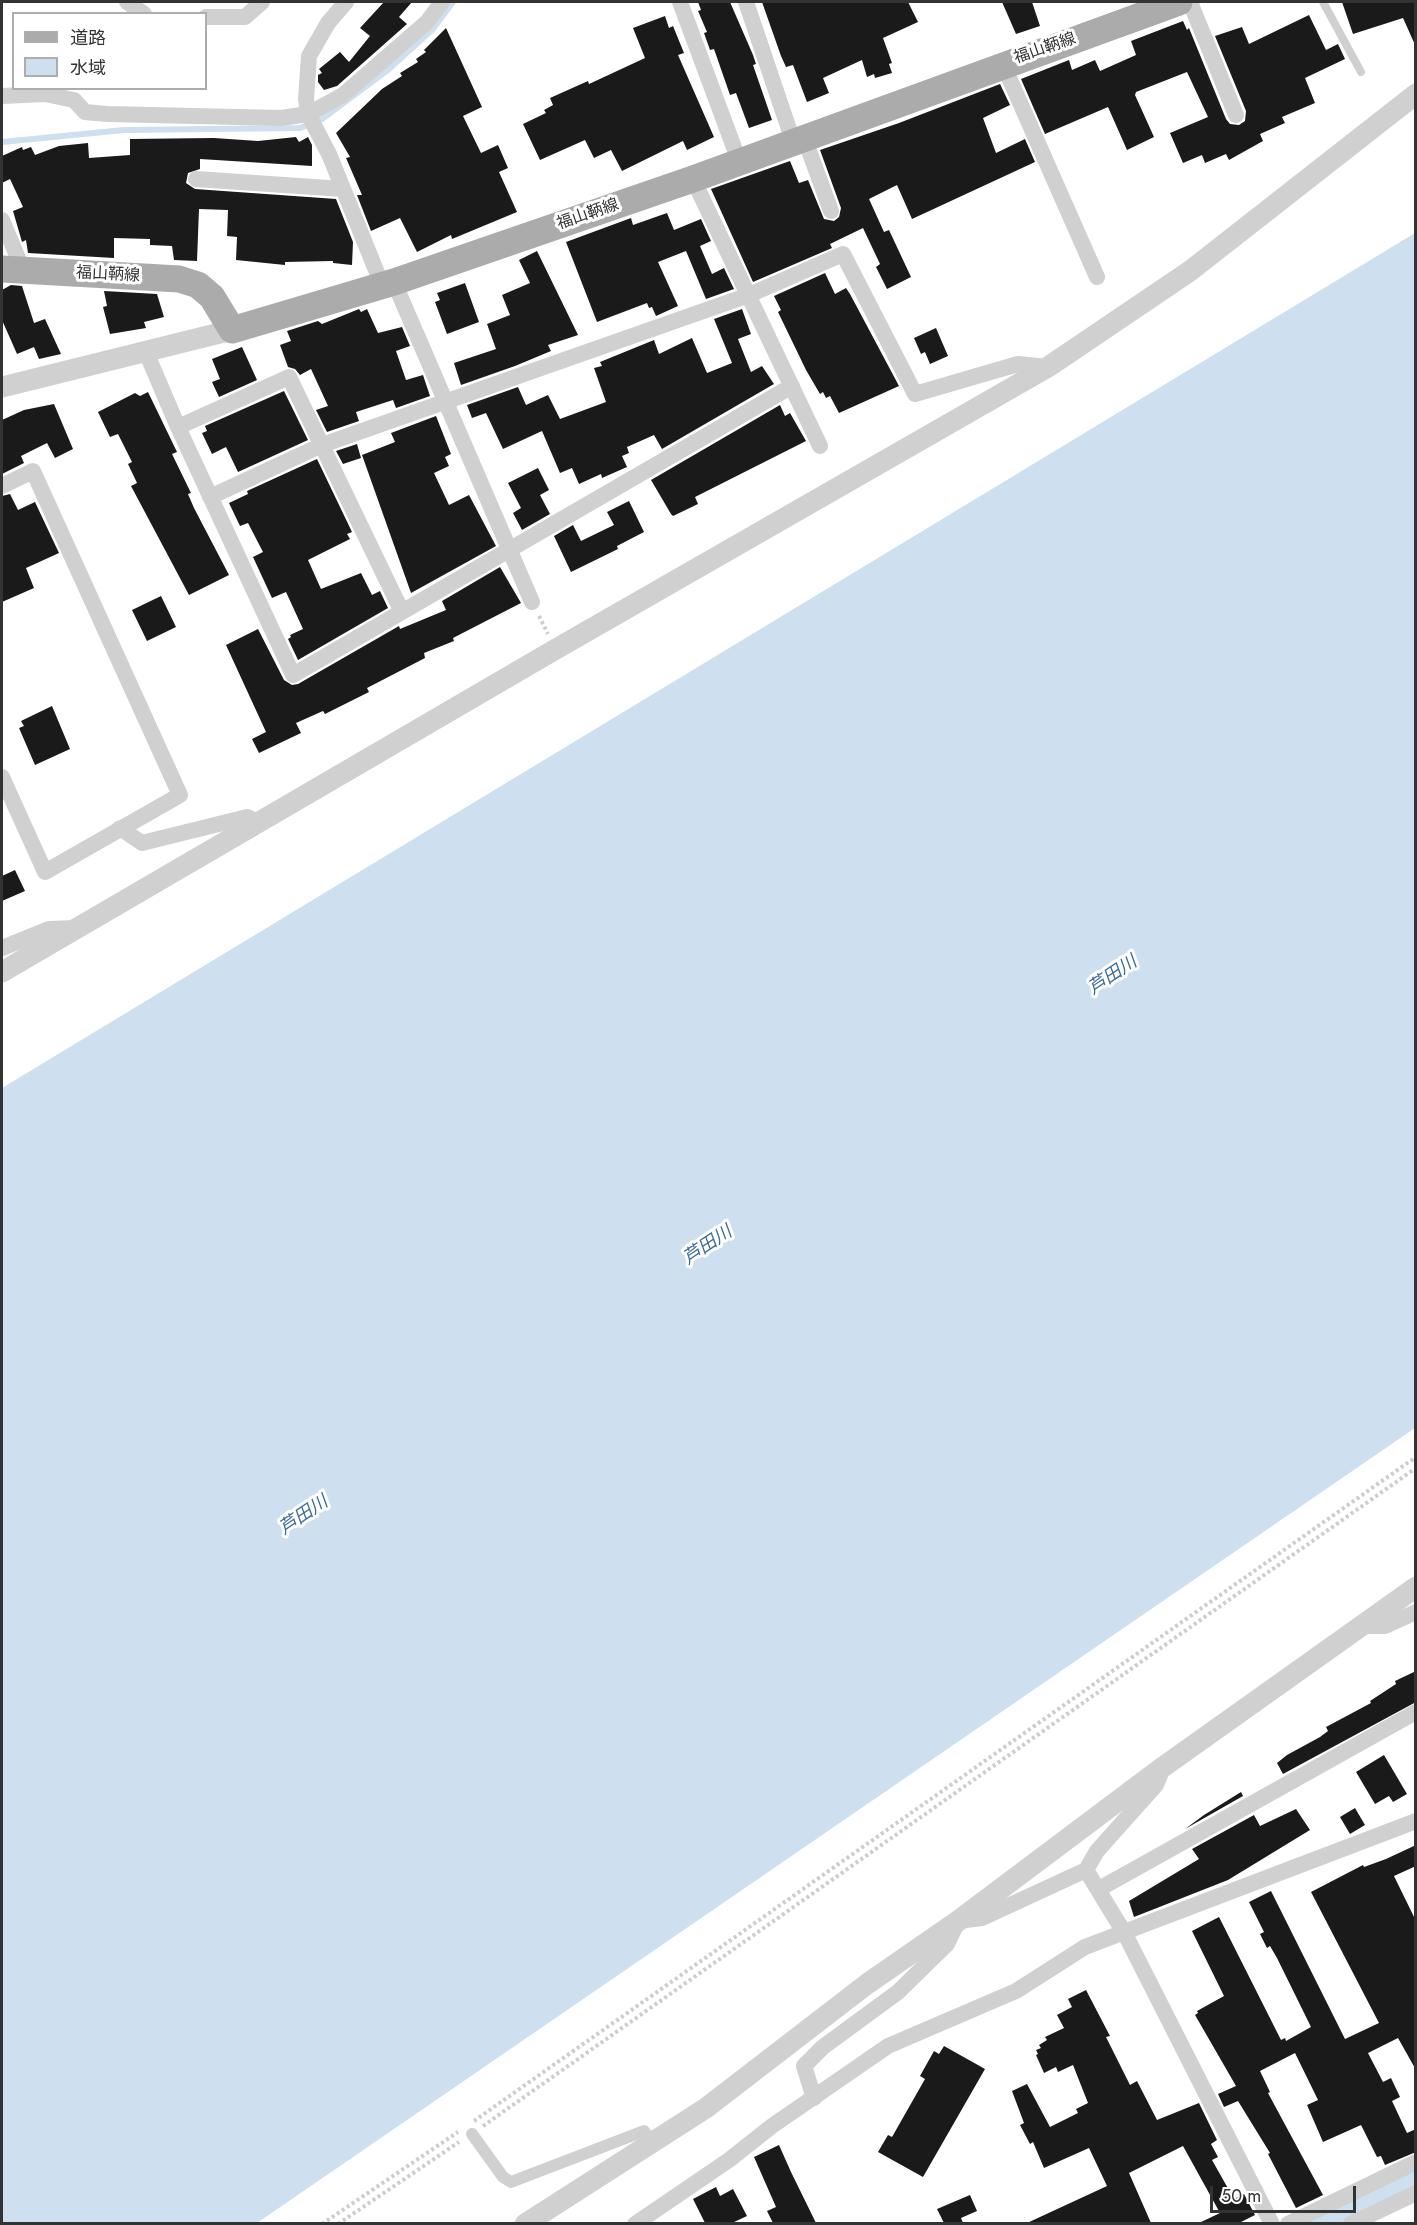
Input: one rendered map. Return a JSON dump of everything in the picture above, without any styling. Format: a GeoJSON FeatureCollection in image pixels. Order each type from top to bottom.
{"type":"FeatureCollection","features":[{"type":"Feature","properties":{"kind":"main road","name":"福山鞆線"},"geometry":{"type":"LineString","coordinates":[[12,269],[178,279],[198,285],[212,297],[232,330],[388,283],[693,179],[1003,64],[1179,2]]}},
{"type":"Feature","properties":{"kind":"street"},"geometry":{"type":"LineString","coordinates":[[127,2],[141,12]]}},
{"type":"Feature","properties":{"kind":"street"},"geometry":{"type":"LineString","coordinates":[[207,17],[245,17],[261,2]]}},
{"type":"Feature","properties":{"kind":"street"},"geometry":{"type":"LineString","coordinates":[[346,2],[328,23],[309,56],[306,81],[311,120],[446,402],[532,602]]}},
{"type":"Feature","properties":{"kind":"street"},"geometry":{"type":"LineString","coordinates":[[2,96],[45,94],[74,100],[85,112],[107,114],[311,120],[427,22],[442,2]]}},
{"type":"Feature","properties":{"kind":"street"},"geometry":{"type":"LineString","coordinates":[[680,2],[739,161]]}},
{"type":"Feature","properties":{"kind":"street"},"geometry":{"type":"LineString","coordinates":[[746,2],[798,139],[831,211]]}},
{"type":"Feature","properties":{"kind":"street"},"geometry":{"type":"LineString","coordinates":[[1190,2],[1236,115]]}},
{"type":"Feature","properties":{"kind":"street"},"geometry":{"type":"LineString","coordinates":[[1003,64],[1097,277]]}},
{"type":"Feature","properties":{"kind":"street"},"geometry":{"type":"LineString","coordinates":[[2,972],[556,649],[1048,367],[1190,271],[1416,94]]}},
{"type":"Feature","properties":{"kind":"street"},"geometry":{"type":"LineString","coordinates":[[196,179],[343,189]]}},
{"type":"Feature","properties":{"kind":"street"},"geometry":{"type":"LineString","coordinates":[[693,179],[820,446]]}},
{"type":"Feature","properties":{"kind":"street"},"geometry":{"type":"LineString","coordinates":[[2,220],[12,269]]}},
{"type":"Feature","properties":{"kind":"street"},"geometry":{"type":"LineString","coordinates":[[210,497],[322,445],[749,296],[843,254],[915,394],[1018,363],[1048,367]]}},
{"type":"Feature","properties":{"kind":"street"},"geometry":{"type":"LineString","coordinates":[[2,387],[232,330]]}},
{"type":"Feature","properties":{"kind":"street"},"geometry":{"type":"LineString","coordinates":[[146,351],[178,427],[293,675],[792,386]]}},
{"type":"Feature","properties":{"kind":"street"},"geometry":{"type":"LineString","coordinates":[[178,427],[288,377],[402,612]]}},
{"type":"Feature","properties":{"kind":"street"},"geometry":{"type":"LineString","coordinates":[[2,486],[33,471],[180,795],[45,872],[2,777]]}},
{"type":"Feature","properties":{"kind":"street"},"geometry":{"type":"LineString","coordinates":[[120,828],[142,843],[247,817],[260,823]]}},
{"type":"Feature","properties":{"kind":"street"},"geometry":{"type":"LineString","coordinates":[[2,948],[49,929],[78,928]]}},
{"type":"Feature","properties":{"kind":"street"},"geometry":{"type":"LineString","coordinates":[[525,2223],[706,2108],[867,1984],[958,1920],[1163,1767],[1416,1587]]}},
{"type":"Feature","properties":{"kind":"street"},"geometry":{"type":"LineString","coordinates":[[1363,1626],[1385,1626],[1416,1612]]}},
{"type":"Feature","properties":{"kind":"street"},"geometry":{"type":"LineString","coordinates":[[1099,1889],[1416,1712]]}},
{"type":"Feature","properties":{"kind":"street"},"geometry":{"type":"LineString","coordinates":[[958,1920],[982,1918],[1086,1870],[1097,1851],[1156,1785],[1163,1767]]}},
{"type":"Feature","properties":{"kind":"street"},"geometry":{"type":"LineString","coordinates":[[635,2223],[729,2160],[772,2126],[888,2046],[1016,1991],[1085,1947],[1125,1934],[1416,1821]]}},
{"type":"Feature","properties":{"kind":"street"},"geometry":{"type":"LineString","coordinates":[[1086,1870],[1125,1934],[1272,2223]]}},
{"type":"Feature","properties":{"kind":"street"},"geometry":{"type":"LineString","coordinates":[[814,2098],[804,2066],[823,2048],[898,1992],[946,1944],[958,1920]]}},
{"type":"Feature","properties":{"kind":"street"},"geometry":{"type":"LineString","coordinates":[[470,2128],[503,2177],[511,2182],[644,2131],[652,2143]]}},
{"type":"Feature","properties":{"kind":"street"},"geometry":{"type":"LineString","coordinates":[[1288,2223],[1416,2162]]}},
{"type":"Feature","properties":{"kind":"street"},"geometry":{"type":"LineString","coordinates":[[1351,2223],[1416,2193]]}},
{"type":"Feature","properties":{"kind":"lane"},"geometry":{"type":"LineString","coordinates":[[1323,2],[1361,72]]}},
{"type":"Feature","properties":{"kind":"path"},"geometry":{"type":"LineString","coordinates":[[532,602],[556,649]]}},
{"type":"Feature","properties":{"kind":"path"},"geometry":{"type":"LineString","coordinates":[[338,2223],[1416,1456]]}},
{"type":"Feature","properties":{"kind":"path"},"geometry":{"type":"LineString","coordinates":[[322,2223],[470,2128],[1416,1468]]}},
{"type":"Feature","properties":{"kind":"water","name":"芦田川"},"geometry":{"type":"Polygon","coordinates":[[[1415,233],[1415,1428],[257,2223],[2,2223],[2,1088],[1415,233]]]}},
{"type":"Feature","properties":{"kind":"building"},"geometry":{"type":"Polygon","coordinates":[[[384,2],[412,2],[399,17],[407,24],[337,86],[324,90],[318,82],[318,75],[322,73],[319,69],[340,52],[349,62],[370,36],[360,28],[384,2]]]}},
{"type":"Feature","properties":{"kind":"building"},"geometry":{"type":"Polygon","coordinates":[[[698,2],[730,2],[753,55],[756,64],[753,65],[772,120],[749,128],[736,93],[730,95],[714,49],[710,50],[704,33],[707,32],[698,11],[701,10],[698,2]]]}},
{"type":"Feature","properties":{"kind":"building"},"geometry":{"type":"Polygon","coordinates":[[[762,2],[908,2],[918,22],[883,38],[892,63],[889,64],[892,73],[875,78],[874,74],[867,77],[862,60],[823,78],[829,93],[807,102],[793,65],[786,67],[781,56],[762,2]]]}},
{"type":"Feature","properties":{"kind":"building"},"geometry":{"type":"Polygon","coordinates":[[[1002,2],[1032,2],[1040,26],[1016,34],[1002,2]]]}},
{"type":"Feature","properties":{"kind":"building"},"geometry":{"type":"Polygon","coordinates":[[[1342,2],[1416,2],[1416,47],[1403,18],[1353,34],[1342,2]]]}},
{"type":"Feature","properties":{"kind":"building"},"geometry":{"type":"Polygon","coordinates":[[[1309,15],[1326,50],[1338,44],[1345,59],[1305,78],[1315,103],[1282,117],[1285,123],[1260,134],[1263,141],[1229,160],[1226,154],[1205,163],[1202,155],[1183,163],[1170,133],[1208,117],[1187,72],[1136,92],[1135,95],[1154,137],[1127,150],[1108,107],[1045,134],[1021,79],[1069,60],[1072,70],[1095,60],[1100,71],[1136,55],[1131,41],[1183,21],[1187,30],[1189,28],[1226,119],[1230,124],[1239,125],[1245,121],[1246,111],[1215,36],[1242,27],[1249,44],[1309,15]]]}},
{"type":"Feature","properties":{"kind":"building"},"geometry":{"type":"Polygon","coordinates":[[[665,16],[669,28],[673,26],[684,53],[678,55],[714,137],[687,150],[683,141],[622,171],[611,150],[594,158],[585,140],[540,160],[523,124],[546,113],[544,110],[553,105],[550,98],[588,81],[589,84],[645,58],[633,28],[665,16]]]}},
{"type":"Feature","properties":{"kind":"building"},"geometry":{"type":"Polygon","coordinates":[[[446,28],[482,107],[463,116],[481,153],[498,145],[508,168],[499,172],[517,212],[452,239],[451,235],[417,252],[400,218],[371,231],[357,195],[362,195],[346,158],[350,157],[336,133],[382,89],[402,76],[400,73],[418,62],[416,59],[426,52],[424,50],[446,28]]]}},
{"type":"Feature","properties":{"kind":"building"},"geometry":{"type":"Polygon","coordinates":[[[1000,84],[1010,105],[983,118],[996,153],[1025,139],[1035,162],[912,219],[897,185],[869,199],[884,232],[889,230],[911,277],[887,289],[876,267],[880,264],[863,228],[830,244],[832,248],[753,282],[711,189],[790,161],[799,183],[808,180],[824,219],[834,221],[839,217],[841,208],[820,150],[899,123],[1000,84]]]}},
{"type":"Feature","properties":{"kind":"building"},"geometry":{"type":"Polygon","coordinates":[[[296,137],[299,142],[308,137],[312,145],[312,166],[200,159],[200,169],[188,173],[186,183],[195,189],[336,199],[353,242],[352,265],[333,263],[333,261],[285,262],[285,265],[236,260],[237,237],[227,236],[228,210],[199,209],[197,261],[174,260],[172,246],[150,245],[150,239],[114,238],[114,258],[28,253],[26,240],[22,242],[13,211],[23,207],[10,179],[2,183],[2,156],[22,147],[23,150],[31,147],[35,155],[59,146],[88,143],[89,158],[130,155],[130,139],[214,138],[258,141],[296,137]]]}},
{"type":"Feature","properties":{"kind":"building"},"geometry":{"type":"Polygon","coordinates":[[[667,213],[674,230],[701,219],[711,241],[700,246],[712,274],[724,268],[734,289],[706,299],[686,251],[658,262],[678,306],[656,316],[652,307],[649,308],[647,303],[597,322],[566,242],[631,218],[633,225],[667,213]]]}},
{"type":"Feature","properties":{"kind":"building"},"geometry":{"type":"Polygon","coordinates":[[[537,251],[578,335],[548,345],[551,351],[461,385],[454,363],[496,349],[487,324],[510,315],[502,295],[530,283],[519,260],[537,251]]]}},
{"type":"Feature","properties":{"kind":"building"},"geometry":{"type":"Polygon","coordinates":[[[825,273],[835,294],[846,288],[850,294],[899,386],[839,413],[830,396],[826,398],[823,392],[820,394],[806,370],[778,312],[781,310],[774,296],[825,273]]]}},
{"type":"Feature","properties":{"kind":"building"},"geometry":{"type":"Polygon","coordinates":[[[465,283],[479,322],[447,334],[435,302],[440,300],[437,293],[465,283]]]}},
{"type":"Feature","properties":{"kind":"building"},"geometry":{"type":"Polygon","coordinates":[[[11,285],[22,286],[34,323],[45,319],[61,354],[39,359],[34,347],[17,354],[2,320],[2,290],[11,285]]]}},
{"type":"Feature","properties":{"kind":"building"},"geometry":{"type":"Polygon","coordinates":[[[104,291],[157,294],[164,317],[144,322],[146,328],[110,334],[103,307],[107,306],[104,291]]]}},
{"type":"Feature","properties":{"kind":"building"},"geometry":{"type":"Polygon","coordinates":[[[359,309],[361,312],[367,309],[378,333],[402,327],[410,346],[396,351],[406,380],[423,375],[430,396],[396,408],[393,400],[356,412],[359,421],[327,432],[316,410],[328,406],[311,369],[300,375],[295,369],[288,367],[280,345],[291,341],[287,331],[318,321],[322,324],[359,309]]]}},
{"type":"Feature","properties":{"kind":"building"},"geometry":{"type":"Polygon","coordinates":[[[742,309],[751,334],[738,339],[751,372],[762,366],[774,384],[662,449],[654,435],[627,447],[629,453],[622,456],[627,467],[602,478],[601,474],[579,484],[572,468],[560,473],[542,431],[503,449],[486,413],[472,418],[467,405],[518,387],[526,405],[548,395],[560,419],[606,402],[594,368],[602,366],[600,362],[654,340],[659,354],[692,338],[707,373],[732,363],[714,319],[742,309]]]}},
{"type":"Feature","properties":{"kind":"building"},"geometry":{"type":"Polygon","coordinates":[[[936,328],[948,356],[930,364],[925,352],[921,354],[914,338],[936,328]]]}},
{"type":"Feature","properties":{"kind":"building"},"geometry":{"type":"Polygon","coordinates":[[[242,347],[257,380],[219,397],[212,382],[220,379],[212,359],[242,347]]]}},
{"type":"Feature","properties":{"kind":"building"},"geometry":{"type":"Polygon","coordinates":[[[284,391],[308,440],[238,472],[226,447],[212,454],[202,433],[207,431],[205,426],[284,391]]]}},
{"type":"Feature","properties":{"kind":"building"},"geometry":{"type":"Polygon","coordinates":[[[148,392],[177,452],[172,454],[191,493],[188,494],[194,508],[229,575],[189,595],[131,486],[137,483],[128,464],[132,462],[118,434],[110,437],[98,412],[135,393],[140,396],[148,392]]]}},
{"type":"Feature","properties":{"kind":"building"},"geometry":{"type":"Polygon","coordinates":[[[54,404],[73,449],[55,458],[47,443],[21,456],[24,463],[2,474],[2,420],[24,410],[54,404]]]}},
{"type":"Feature","properties":{"kind":"building"},"geometry":{"type":"Polygon","coordinates":[[[780,405],[785,416],[790,413],[806,441],[695,497],[698,504],[673,516],[651,480],[780,405]]]}},
{"type":"Feature","properties":{"kind":"building"},"geometry":{"type":"Polygon","coordinates":[[[436,416],[451,454],[445,457],[449,466],[434,473],[449,505],[469,495],[496,546],[411,593],[362,455],[395,442],[391,433],[436,416]]]}},
{"type":"Feature","properties":{"kind":"building"},"geometry":{"type":"Polygon","coordinates":[[[357,444],[361,458],[343,464],[336,451],[357,444]]]}},
{"type":"Feature","properties":{"kind":"building"},"geometry":{"type":"Polygon","coordinates":[[[317,459],[352,532],[347,534],[350,539],[308,560],[321,589],[361,573],[372,595],[380,591],[388,608],[298,660],[288,639],[290,635],[303,629],[286,592],[272,598],[253,557],[263,552],[248,523],[240,526],[229,503],[248,494],[247,491],[317,459]]]}},
{"type":"Feature","properties":{"kind":"building"},"geometry":{"type":"Polygon","coordinates":[[[538,468],[549,490],[540,495],[550,514],[522,530],[513,513],[521,508],[508,483],[538,468]]]}},
{"type":"Feature","properties":{"kind":"building"},"geometry":{"type":"Polygon","coordinates":[[[10,494],[18,510],[35,502],[59,553],[26,568],[34,588],[2,602],[2,496],[10,494]]]}},
{"type":"Feature","properties":{"kind":"building"},"geometry":{"type":"Polygon","coordinates":[[[629,501],[644,532],[617,546],[618,549],[571,572],[554,536],[573,525],[581,541],[614,525],[607,512],[629,501]]]}},
{"type":"Feature","properties":{"kind":"building"},"geometry":{"type":"Polygon","coordinates":[[[500,567],[521,603],[453,638],[454,641],[424,653],[425,658],[367,688],[369,692],[325,714],[323,711],[296,723],[301,733],[259,753],[252,739],[266,732],[226,645],[258,629],[284,680],[292,685],[298,684],[399,626],[400,629],[446,610],[442,601],[500,567]]]}},
{"type":"Feature","properties":{"kind":"building"},"geometry":{"type":"Polygon","coordinates":[[[161,596],[176,627],[147,641],[132,610],[161,596]]]}},
{"type":"Feature","properties":{"kind":"building"},"geometry":{"type":"Polygon","coordinates":[[[52,706],[70,749],[35,765],[19,728],[24,726],[21,721],[52,706]]]}},
{"type":"Feature","properties":{"kind":"building"},"geometry":{"type":"Polygon","coordinates":[[[15,870],[25,891],[2,901],[2,876],[15,870]]]}},
{"type":"Feature","properties":{"kind":"building"},"geometry":{"type":"Polygon","coordinates":[[[1416,1671],[1416,1702],[1283,1774],[1277,1763],[1287,1755],[1320,1737],[1328,1731],[1326,1727],[1371,1703],[1370,1701],[1396,1684],[1395,1681],[1416,1671]]]}},
{"type":"Feature","properties":{"kind":"building"},"geometry":{"type":"Polygon","coordinates":[[[1384,1755],[1407,1794],[1393,1802],[1389,1796],[1375,1804],[1356,1772],[1384,1755]]]}},
{"type":"Feature","properties":{"kind":"building"},"geometry":{"type":"Polygon","coordinates":[[[1241,1792],[1243,1796],[1185,1829],[1204,1815],[1241,1792]]]}},
{"type":"Feature","properties":{"kind":"building"},"geometry":{"type":"Polygon","coordinates":[[[1355,1808],[1365,1825],[1350,1834],[1340,1817],[1355,1808]]]}},
{"type":"Feature","properties":{"kind":"building"},"geometry":{"type":"Polygon","coordinates":[[[1296,1809],[1310,1830],[1228,1880],[1134,1917],[1129,1901],[1199,1859],[1192,1849],[1254,1815],[1260,1826],[1296,1809]]]}},
{"type":"Feature","properties":{"kind":"building"},"geometry":{"type":"Polygon","coordinates":[[[1416,1845],[1416,1866],[1394,1876],[1416,1921],[1416,2070],[1398,2038],[1368,2053],[1383,2082],[1391,2078],[1400,2097],[1392,2101],[1407,2133],[1416,2129],[1416,2152],[1385,2165],[1381,2156],[1377,2157],[1361,2125],[1323,2142],[1307,2105],[1318,2100],[1295,2053],[1260,2071],[1270,2092],[1268,2093],[1323,2195],[1296,2208],[1268,2154],[1270,2153],[1238,2101],[1224,2107],[1218,2094],[1236,2086],[1195,2015],[1197,2011],[1224,1996],[1192,1931],[1219,1917],[1281,2040],[1285,2038],[1286,2041],[1311,2027],[1277,1958],[1270,1946],[1267,1948],[1260,1934],[1264,1932],[1249,1902],[1271,1891],[1345,2039],[1379,2023],[1311,1892],[1363,1865],[1364,1867],[1386,1859],[1416,1845]]]}},
{"type":"Feature","properties":{"kind":"building"},"geometry":{"type":"Polygon","coordinates":[[[1086,1990],[1110,2036],[1106,2037],[1130,2085],[1137,2081],[1157,2120],[1199,2103],[1217,2140],[1211,2144],[1218,2157],[1212,2160],[1234,2199],[1244,2194],[1255,2215],[1239,2223],[1199,2223],[1220,2213],[1183,2146],[1129,2173],[1151,2223],[1027,2223],[1107,2186],[1089,2148],[1044,2168],[1033,2142],[1030,2144],[1020,2125],[1024,2123],[1012,2091],[1027,2084],[1050,2127],[1078,2113],[1076,2109],[1088,2103],[1073,2065],[1058,2072],[1056,2067],[1044,2073],[1036,2055],[1038,2054],[1036,2050],[1041,2048],[1039,2045],[1047,2040],[1045,2037],[1064,2028],[1057,2015],[1072,2007],[1068,1999],[1086,1990]]]}},
{"type":"Feature","properties":{"kind":"building"},"geometry":{"type":"Polygon","coordinates":[[[944,2046],[985,2069],[923,2177],[878,2152],[888,2135],[892,2137],[925,2079],[920,2076],[934,2051],[939,2054],[944,2046]]]}},
{"type":"Feature","properties":{"kind":"building"},"geometry":{"type":"Polygon","coordinates":[[[779,2145],[816,2223],[773,2223],[767,2211],[776,2207],[754,2157],[779,2145]]]}},
{"type":"Feature","properties":{"kind":"building"},"geometry":{"type":"Polygon","coordinates":[[[716,2187],[720,2196],[733,2189],[747,2216],[732,2223],[705,2223],[693,2199],[716,2187]]]}},
{"type":"Feature","properties":{"kind":"building"},"geometry":{"type":"Polygon","coordinates":[[[970,2195],[977,2211],[961,2218],[963,2223],[944,2223],[937,2209],[970,2195]]]}},
{"type":"Feature","properties":{"kind":"waterway"},"geometry":{"type":"LineString","coordinates":[[2,142],[124,130],[300,128],[322,119],[389,69],[433,29],[453,2]]}},
{"type":"Feature","properties":{"kind":"waterway"},"geometry":{"type":"LineString","coordinates":[[1317,2224],[1416,2177]]}}]}
